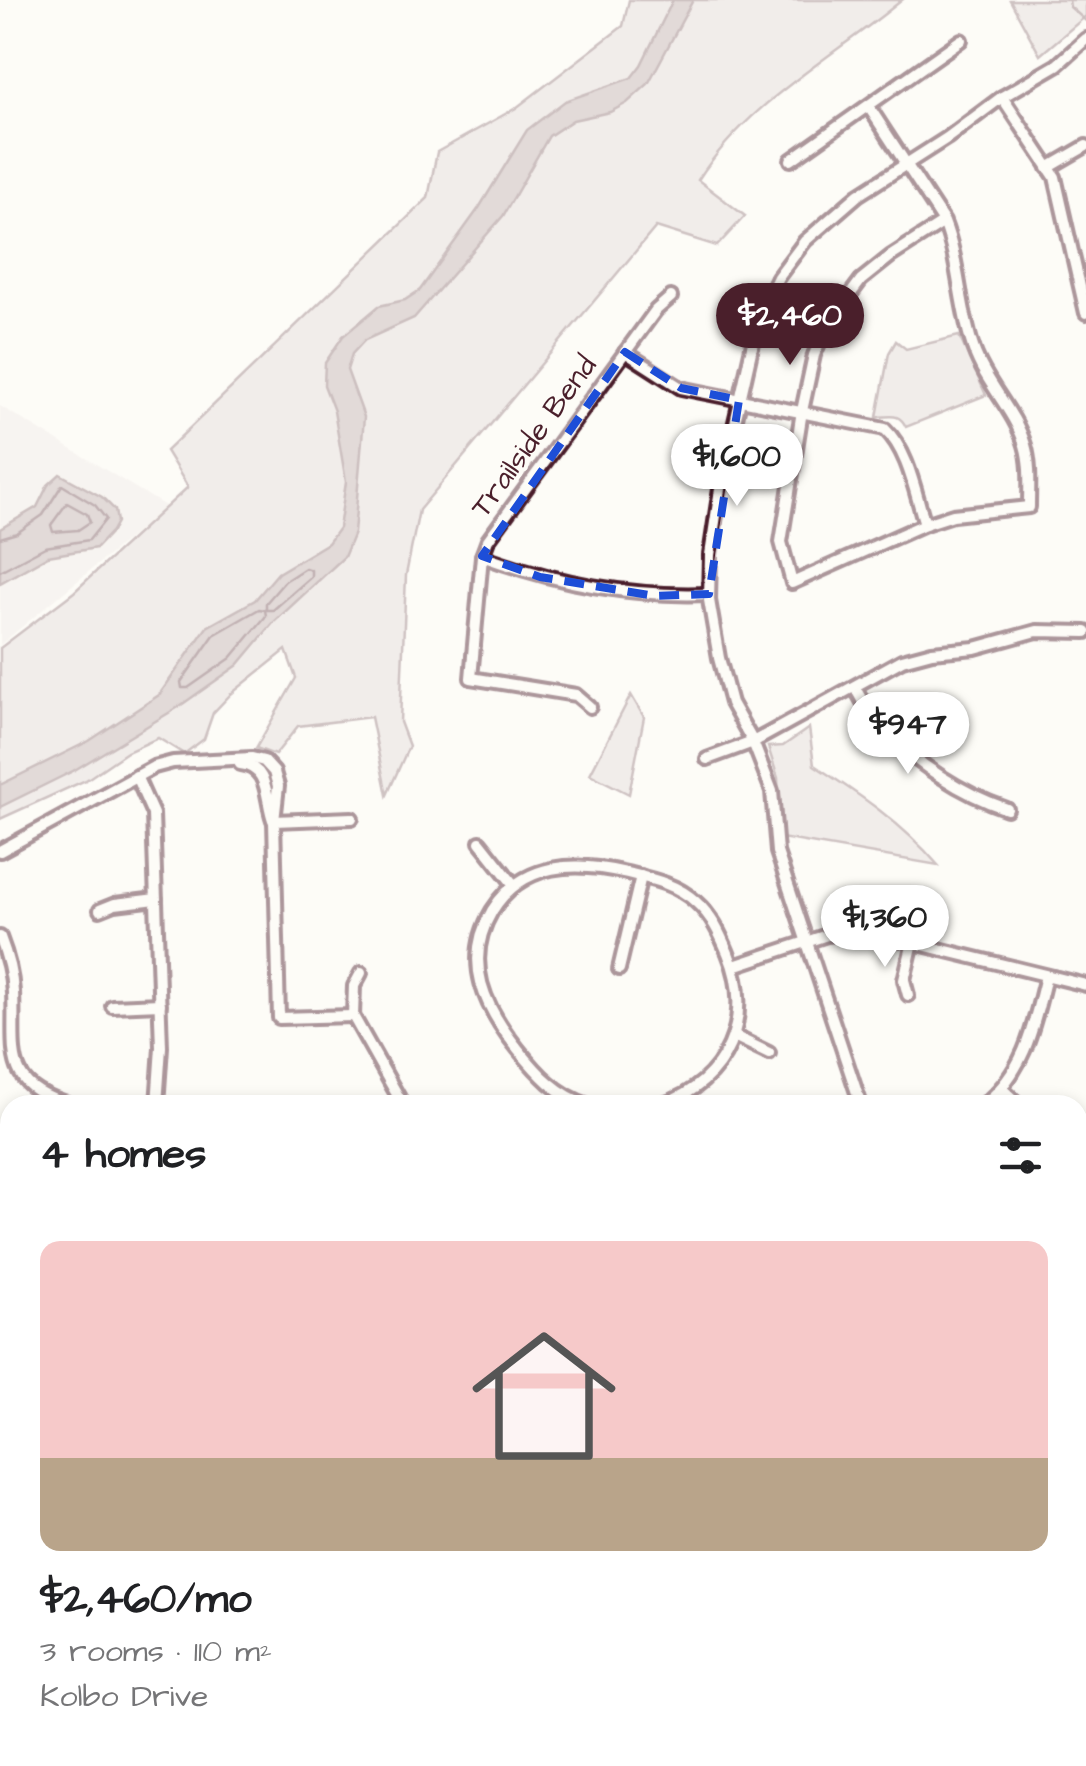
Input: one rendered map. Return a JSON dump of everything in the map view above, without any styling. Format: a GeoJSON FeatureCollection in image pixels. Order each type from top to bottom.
{"type":"FeatureCollection","features":[{"type":"Feature","properties":{"kind":"street"},"geometry":{"type":"LineString","coordinates":[[859,1095],[777,852],[772,791],[753,742],[732,704],[719,658],[709,594],[710,554],[739,400],[759,316],[778,277],[805,240],[832,213],[1002,97],[1057,65],[1086,39]]}},
{"type":"Feature","properties":{"kind":"street"},"geometry":{"type":"LineString","coordinates":[[791,160],[960,40]]}},
{"type":"Feature","properties":{"kind":"street"},"geometry":{"type":"LineString","coordinates":[[1002,97],[1054,177],[1086,313]]}},
{"type":"Feature","properties":{"kind":"street"},"geometry":{"type":"LineString","coordinates":[[869,106],[944,222],[952,242],[964,318],[975,353],[1025,443],[1030,507],[953,515],[792,583],[781,542],[814,355],[840,304],[861,280],[890,256],[944,222]]}},
{"type":"Feature","properties":{"kind":"street"},"geometry":{"type":"LineString","coordinates":[[1048,168],[1086,146]]}},
{"type":"Feature","properties":{"kind":"street","name":"Trailside Bend"},"geometry":{"type":"LineString","coordinates":[[590,708],[576,695],[471,678],[482,556],[488,540],[625,352],[656,310],[671,297]]}},
{"type":"Feature","properties":{"kind":"street"},"geometry":{"type":"LineString","coordinates":[[625,352],[681,388],[884,429],[903,456],[925,524]]}},
{"type":"Feature","properties":{"kind":"street"},"geometry":{"type":"LineString","coordinates":[[482,556],[540,577],[655,596],[709,594]]}},
{"type":"Feature","properties":{"kind":"street"},"geometry":{"type":"LineString","coordinates":[[707,759],[753,742],[902,660],[932,652],[976,648],[1037,631],[1086,632]]}},
{"type":"Feature","properties":{"kind":"street"},"geometry":{"type":"LineString","coordinates":[[855,688],[878,726],[912,756],[979,800],[1007,809]]}},
{"type":"Feature","properties":{"kind":"street"},"geometry":{"type":"LineString","coordinates":[[0,851],[136,776],[173,762],[213,760],[250,765],[262,774],[274,821],[279,1018],[353,1016]]}},
{"type":"Feature","properties":{"kind":"street"},"geometry":{"type":"LineString","coordinates":[[136,776],[153,814],[160,1004],[157,1095]]}},
{"type":"Feature","properties":{"kind":"street"},"geometry":{"type":"LineString","coordinates":[[274,821],[352,818]]}},
{"type":"Feature","properties":{"kind":"street"},"geometry":{"type":"LineString","coordinates":[[480,842],[514,885]]}},
{"type":"Feature","properties":{"kind":"street"},"geometry":{"type":"LineString","coordinates":[[566,1095],[541,1078],[496,1022],[484,999],[478,974],[480,942],[494,908],[514,885],[544,870],[570,864],[594,865],[676,888],[697,902],[720,932],[734,966],[740,1000],[734,1036],[708,1078],[684,1095]]}},
{"type":"Feature","properties":{"kind":"street"},"geometry":{"type":"LineString","coordinates":[[618,970],[641,876]]}},
{"type":"Feature","properties":{"kind":"street"},"geometry":{"type":"LineString","coordinates":[[100,910],[156,899]]}},
{"type":"Feature","properties":{"kind":"street"},"geometry":{"type":"LineString","coordinates":[[734,966],[807,941],[852,931],[1086,985]]}},
{"type":"Feature","properties":{"kind":"street"},"geometry":{"type":"LineString","coordinates":[[0,937],[13,990],[12,1061],[30,1088],[46,1095]]}},
{"type":"Feature","properties":{"kind":"street"},"geometry":{"type":"LineString","coordinates":[[908,995],[905,973],[913,942]]}},
{"type":"Feature","properties":{"kind":"street"},"geometry":{"type":"LineString","coordinates":[[361,973],[354,986],[353,1016],[397,1095]]}},
{"type":"Feature","properties":{"kind":"street"},"geometry":{"type":"LineString","coordinates":[[993,1095],[1028,1044],[1046,976]]}},
{"type":"Feature","properties":{"kind":"street"},"geometry":{"type":"LineString","coordinates":[[112,1006],[160,1004]]}},
{"type":"Feature","properties":{"kind":"street"},"geometry":{"type":"LineString","coordinates":[[734,1036],[769,1053]]}},
{"type":"Feature","properties":{"kind":"street"},"geometry":{"type":"LineString","coordinates":[[1001,1088],[1008,1095]]}},
{"type":"Feature","properties":{"kind":"highlighted area"},"geometry":{"type":"Polygon","coordinates":[[[625,352],[681,388],[739,400],[709,594],[655,596],[540,577],[482,556],[625,352]]]}},
{"type":"Feature","properties":{"kind":"shaded area"},"geometry":{"type":"Polygon","coordinates":[[[629,0],[902,0],[793,82],[719,152],[698,180],[745,216],[717,246],[656,227],[419,510],[406,575],[400,722],[409,746],[387,795],[371,717],[298,726],[275,755],[256,748],[296,678],[286,650],[231,694],[213,713],[204,739],[184,754],[158,738],[127,752],[86,780],[0,819],[0,648],[74,592],[188,487],[166,451],[428,198],[437,152],[516,108],[623,26],[629,0]]]}},
{"type":"Feature","properties":{"kind":"shaded area"},"geometry":{"type":"Polygon","coordinates":[[[1010,0],[1086,0],[1086,16],[1040,55],[1010,0]]]}},
{"type":"Feature","properties":{"kind":"shaded area"},"geometry":{"type":"Polygon","coordinates":[[[959,336],[986,395],[906,427],[897,417],[877,417],[889,353],[896,341],[906,349],[959,336]]]}},
{"type":"Feature","properties":{"kind":"shaded area"},"geometry":{"type":"Polygon","coordinates":[[[0,406],[167,507],[0,645],[0,406]]]}},
{"type":"Feature","properties":{"kind":"shaded area"},"geometry":{"type":"Polygon","coordinates":[[[631,695],[644,717],[629,794],[590,774],[631,695]]]}},
{"type":"Feature","properties":{"kind":"shaded area"},"geometry":{"type":"Polygon","coordinates":[[[809,728],[814,765],[895,823],[938,865],[781,838],[778,778],[768,747],[783,746],[809,728]]]}},
{"type":"Feature","properties":{"kind":"water"},"geometry":{"type":"Polygon","coordinates":[[[673,0],[693,0],[648,84],[610,112],[573,120],[549,136],[503,216],[414,318],[365,340],[352,354],[347,370],[364,417],[354,533],[344,557],[274,622],[238,665],[177,708],[73,771],[0,807],[0,785],[89,741],[159,695],[207,627],[255,600],[278,573],[328,543],[339,528],[346,482],[334,411],[324,385],[325,363],[343,336],[379,306],[405,300],[420,290],[479,208],[527,130],[565,101],[631,78],[673,0]]]}},
{"type":"Feature","properties":{"kind":"water"},"geometry":{"type":"Polygon","coordinates":[[[60,474],[102,497],[115,510],[117,522],[96,548],[48,556],[0,583],[0,529],[37,507],[48,485],[60,474]]]}},
{"type":"Feature","properties":{"kind":"waterway"},"geometry":{"type":"LineString","coordinates":[[1069,0],[1070,7],[1086,21]]}}]}
